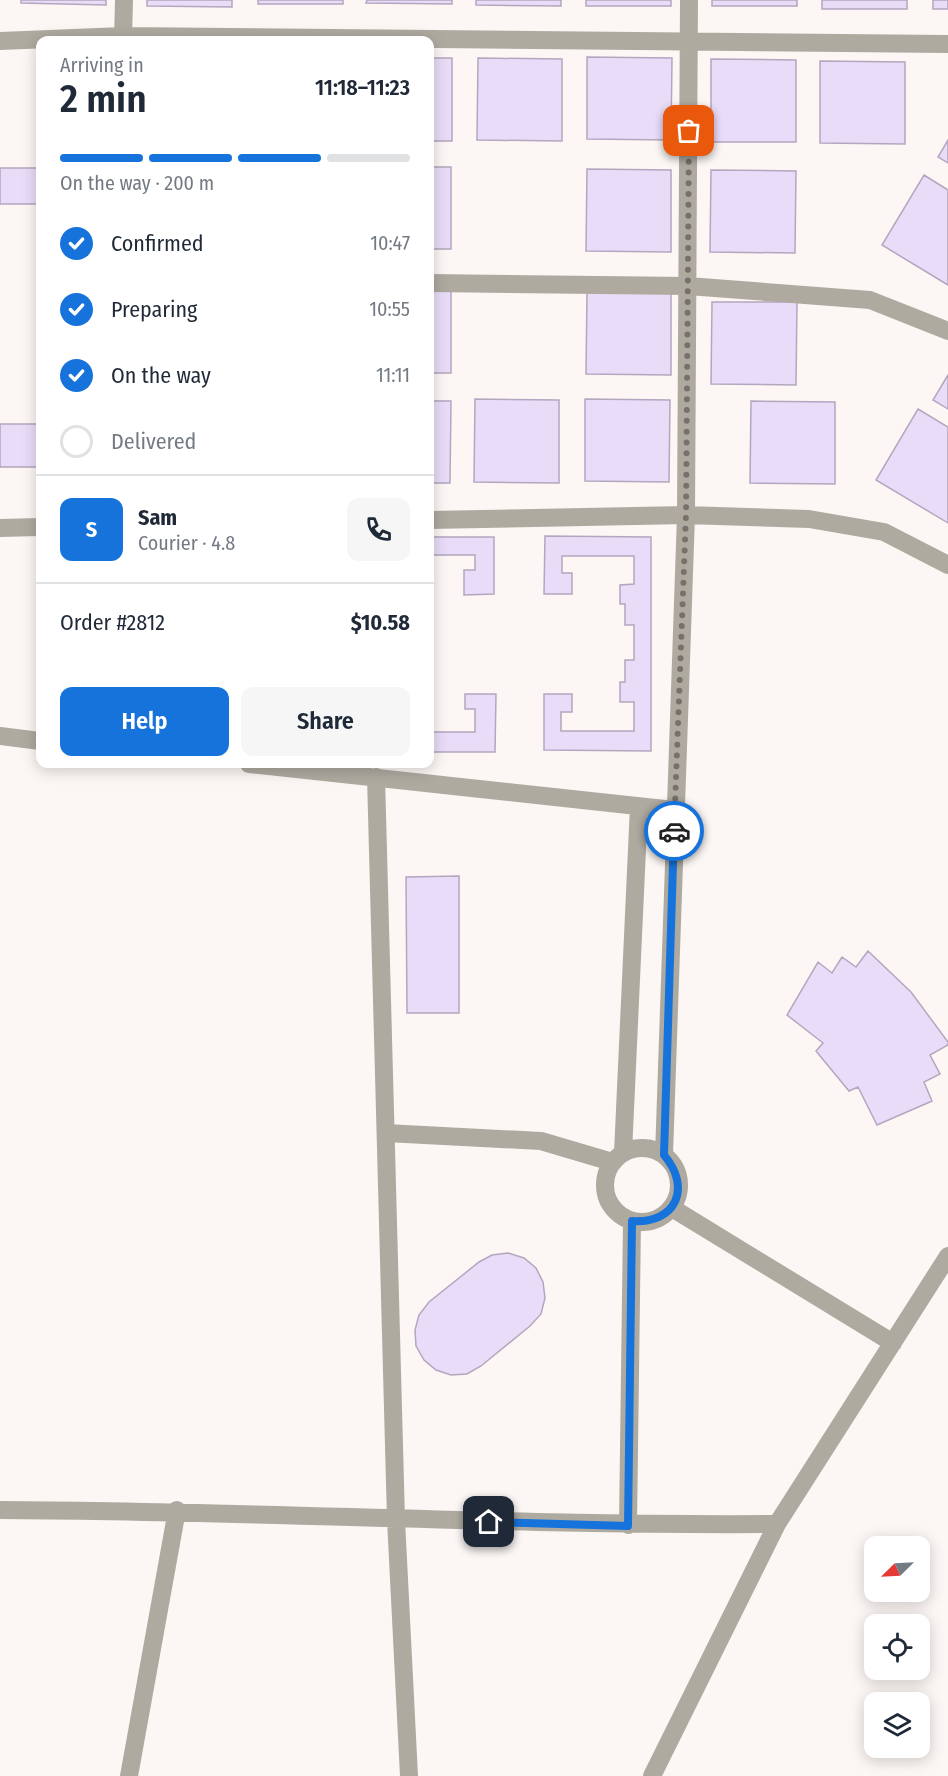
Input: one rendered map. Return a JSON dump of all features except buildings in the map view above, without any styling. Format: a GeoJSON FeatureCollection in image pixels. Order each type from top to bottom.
{"type":"FeatureCollection","features":[{"type":"Feature","properties":{"kind":"street"},"geometry":{"type":"LineString","coordinates":[[123,36],[124,0]]}},
{"type":"Feature","properties":{"kind":"street"},"geometry":{"type":"LineString","coordinates":[[664,1155],[686,514],[689,0]]}},
{"type":"Feature","properties":{"kind":"street"},"geometry":{"type":"LineString","coordinates":[[0,41],[36,40]]}},
{"type":"Feature","properties":{"kind":"street"},"geometry":{"type":"LineString","coordinates":[[434,40],[946,45]]}},
{"type":"Feature","properties":{"kind":"street"},"geometry":{"type":"LineString","coordinates":[[434,284],[688,286],[870,300],[948,331]]}},
{"type":"Feature","properties":{"kind":"street"},"geometry":{"type":"LineString","coordinates":[[434,520],[686,514],[809,519],[884,532],[947,561]]}},
{"type":"Feature","properties":{"kind":"street"},"geometry":{"type":"LineString","coordinates":[[0,528],[36,527]]}},
{"type":"Feature","properties":{"kind":"street"},"geometry":{"type":"LineString","coordinates":[[0,736],[36,740]]}},
{"type":"Feature","properties":{"kind":"street"},"geometry":{"type":"LineString","coordinates":[[288,768],[675,810]]}},
{"type":"Feature","properties":{"kind":"street"},"geometry":{"type":"LineString","coordinates":[[376,777],[396,1520],[409,1776]]}},
{"type":"Feature","properties":{"kind":"street"},"geometry":{"type":"LineString","coordinates":[[386,1133],[541,1141],[617,1158],[637,1148],[651,1149],[664,1155],[674,1166],[679,1180],[678,1195],[672,1208],[660,1218],[647,1222],[632,1221],[619,1215],[609,1204],[605,1190],[606,1176],[617,1158],[639,806]]}},
{"type":"Feature","properties":{"kind":"street"},"geometry":{"type":"LineString","coordinates":[[672,1208],[893,1343]]}},
{"type":"Feature","properties":{"kind":"street"},"geometry":{"type":"LineString","coordinates":[[628,1526],[632,1221]]}},
{"type":"Feature","properties":{"kind":"street"},"geometry":{"type":"LineString","coordinates":[[652,1776],[777,1524],[948,1256]]}},
{"type":"Feature","properties":{"kind":"street"},"geometry":{"type":"LineString","coordinates":[[0,1510],[177,1510],[396,1520],[628,1526],[777,1524]]}},
{"type":"Feature","properties":{"kind":"street"},"geometry":{"type":"LineString","coordinates":[[129,1776],[177,1510]]}},
{"type":"Feature","properties":{"kind":"way so far"},"geometry":{"type":"LineString","coordinates":[[674,831],[686,514],[689,131]]}},
{"type":"Feature","properties":{"kind":"route"},"geometry":{"type":"LineString","coordinates":[[489,1522],[628,1526],[632,1221],[647,1222],[660,1218],[672,1208],[678,1195],[679,1180],[674,1166],[664,1155],[674,831]]}}]}
